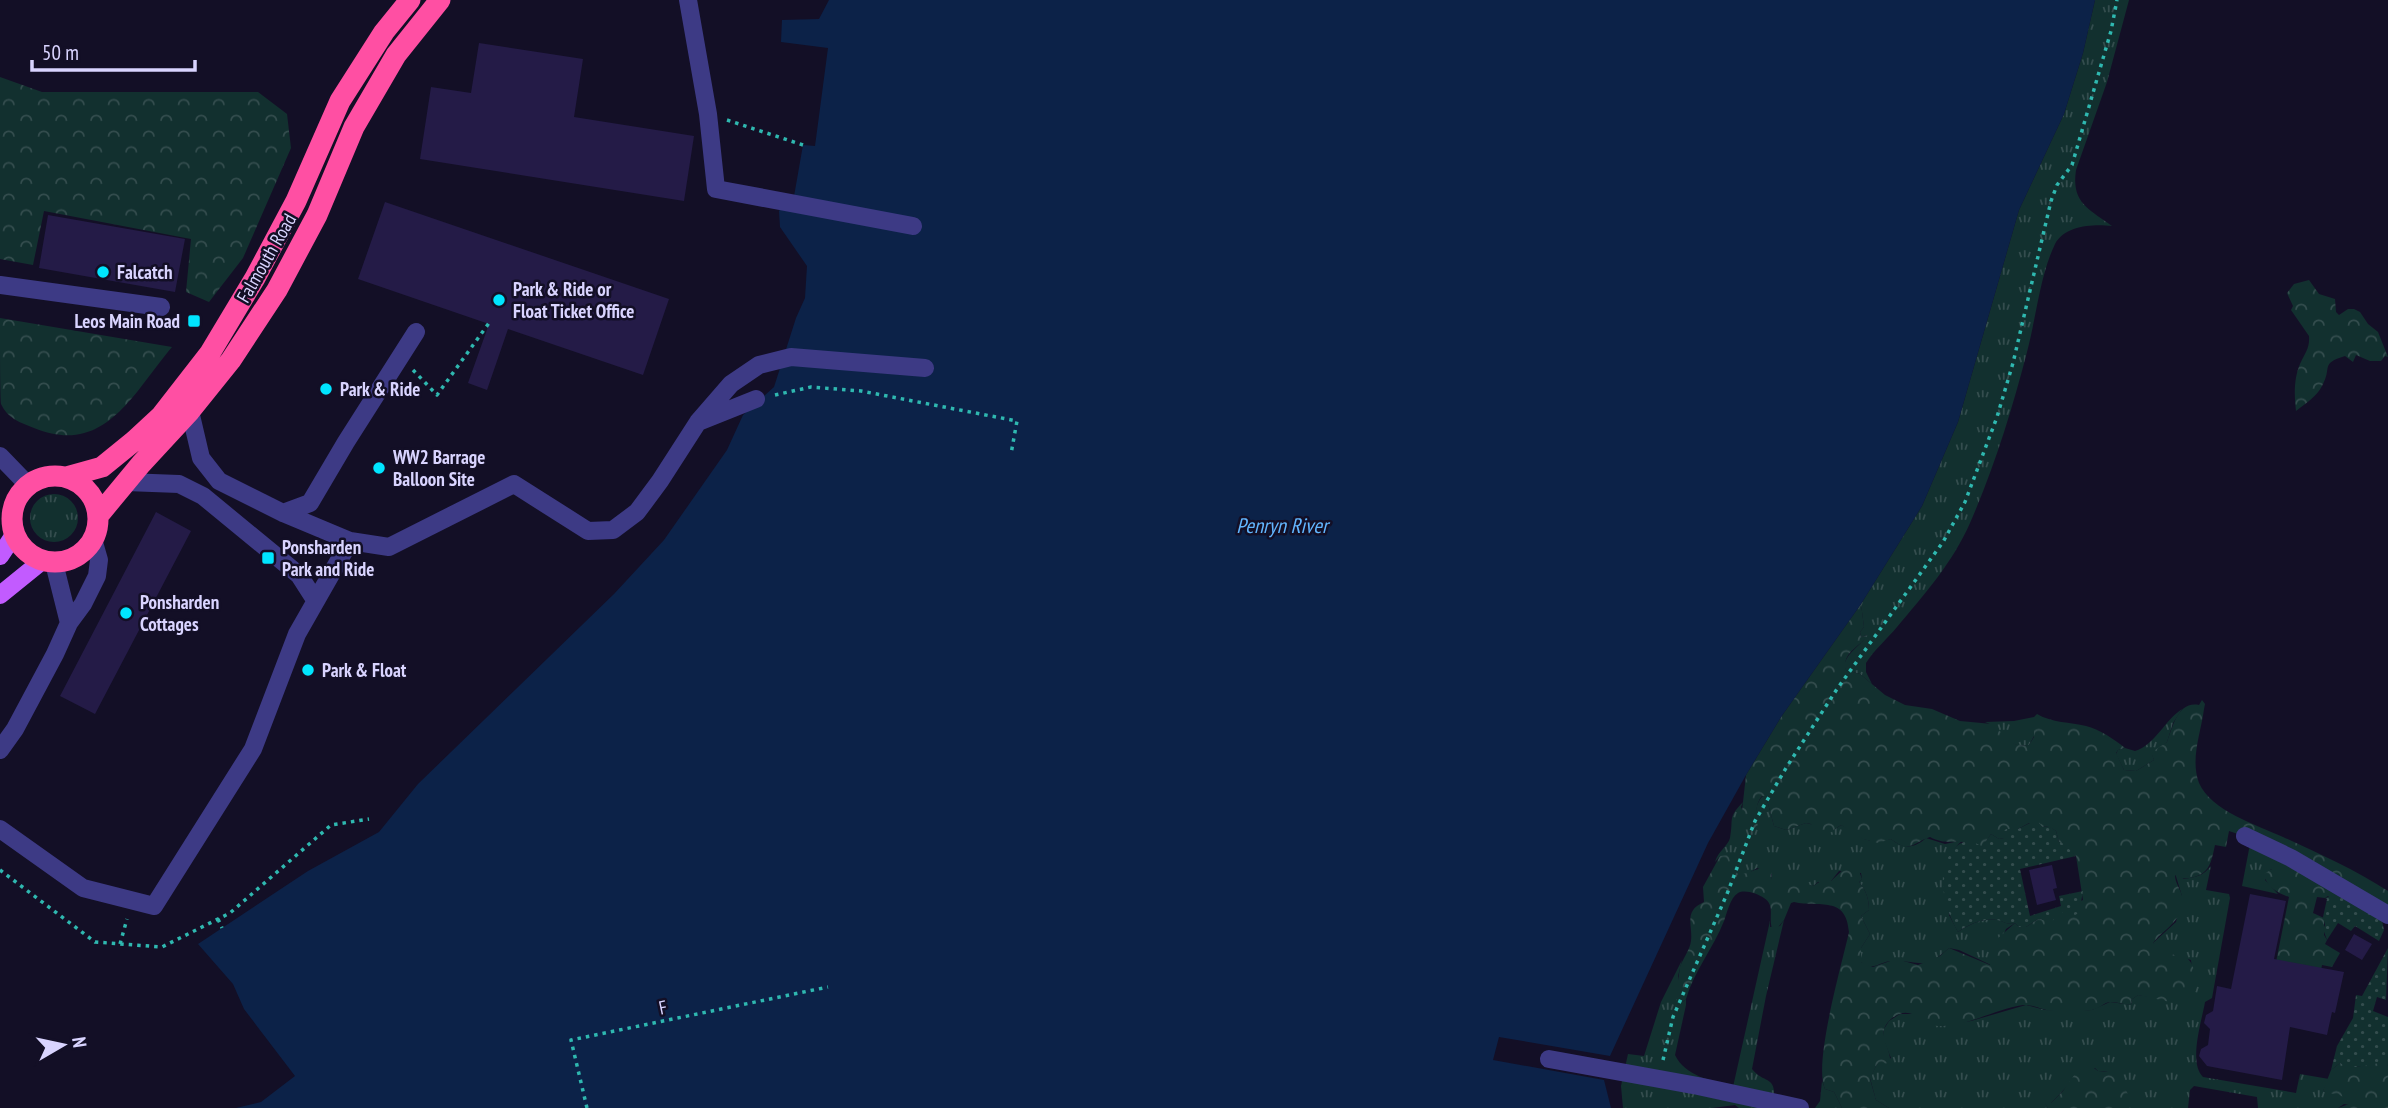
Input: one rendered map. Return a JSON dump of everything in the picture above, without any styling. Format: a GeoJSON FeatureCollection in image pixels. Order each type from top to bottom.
{"type":"FeatureCollection","features":[{"type":"Feature","properties":{"kind":"highway","name":"Falmouth Road"},"geometry":{"type":"LineString","coordinates":[[27,485],[39,479],[66,477],[102,467],[161,416],[210,353],[255,278],[296,201],[340,101],[384,32],[410,0]]}},
{"type":"Feature","properties":{"kind":"highway","name":"Falmouth Road"},"geometry":{"type":"LineString","coordinates":[[93,539],[98,516],[231,360],[276,289],[317,215],[361,115],[396,55],[440,0]]}},
{"type":"Feature","properties":{"kind":"highway"},"geometry":{"type":"LineString","coordinates":[[66,477],[88,491],[98,516]]}},
{"type":"Feature","properties":{"kind":"highway"},"geometry":{"type":"LineString","coordinates":[[27,485],[18,495],[11,522],[20,546],[30,555],[48,562],[77,556],[93,539]]}},
{"type":"Feature","properties":{"kind":"main road"},"geometry":{"type":"LineString","coordinates":[[0,556],[14,535]]}},
{"type":"Feature","properties":{"kind":"main road"},"geometry":{"type":"LineString","coordinates":[[0,595],[48,562]]}},
{"type":"Feature","properties":{"kind":"street"},"geometry":{"type":"LineString","coordinates":[[688,0],[708,114],[716,188],[913,226]]}},
{"type":"Feature","properties":{"kind":"street"},"geometry":{"type":"LineString","coordinates":[[0,285],[161,307]]}},
{"type":"Feature","properties":{"kind":"street"},"geometry":{"type":"LineString","coordinates":[[283,513],[310,503],[416,332]]}},
{"type":"Feature","properties":{"kind":"street"},"geometry":{"type":"LineString","coordinates":[[190,411],[201,458],[219,481],[283,513],[350,541],[389,547],[514,484],[588,531],[613,530],[638,512],[698,422],[731,384],[760,365],[790,356],[925,368]]}},
{"type":"Feature","properties":{"kind":"street"},"geometry":{"type":"LineString","coordinates":[[698,422],[756,399]]}},
{"type":"Feature","properties":{"kind":"street"},"geometry":{"type":"LineString","coordinates":[[0,456],[27,485]]}},
{"type":"Feature","properties":{"kind":"street"},"geometry":{"type":"LineString","coordinates":[[126,482],[178,484],[203,496],[299,575],[315,600]]}},
{"type":"Feature","properties":{"kind":"street"},"geometry":{"type":"LineString","coordinates":[[0,750],[15,729],[69,623],[83,604],[97,576],[99,560],[93,539]]}},
{"type":"Feature","properties":{"kind":"street"},"geometry":{"type":"LineString","coordinates":[[0,830],[83,888],[154,906],[253,749],[297,634],[350,541]]}},
{"type":"Feature","properties":{"kind":"street"},"geometry":{"type":"LineString","coordinates":[[48,562],[69,623]]}},
{"type":"Feature","properties":{"kind":"street"},"geometry":{"type":"LineString","coordinates":[[2245,836],[2291,858],[2388,915]]}},
{"type":"Feature","properties":{"kind":"street"},"geometry":{"type":"LineString","coordinates":[[1549,1059],[1800,1108]]}},
{"type":"Feature","properties":{"kind":"path"},"geometry":{"type":"LineString","coordinates":[[1662,1079],[1665,1045],[1673,1017],[1727,894],[1755,821],[1837,689],[1943,542],[1972,484],[2010,374],[2052,201],[2057,185],[2072,165],[2111,31],[2117,0]]}},
{"type":"Feature","properties":{"kind":"path"},"geometry":{"type":"LineString","coordinates":[[708,114],[803,145]]}},
{"type":"Feature","properties":{"kind":"path"},"geometry":{"type":"LineString","coordinates":[[399,356],[437,396],[489,324]]}},
{"type":"Feature","properties":{"kind":"path"},"geometry":{"type":"LineString","coordinates":[[756,399],[811,387],[862,391],[1017,421],[1011,454]]}},
{"type":"Feature","properties":{"kind":"path"},"geometry":{"type":"LineString","coordinates":[[331,825],[369,819]]}},
{"type":"Feature","properties":{"kind":"path"},"geometry":{"type":"LineString","coordinates":[[120,944],[132,900]]}},
{"type":"Feature","properties":{"kind":"path"},"geometry":{"type":"LineString","coordinates":[[218,919],[222,928]]}},
{"type":"Feature","properties":{"kind":"path","name":"F"},"geometry":{"type":"LineString","coordinates":[[587,1108],[571,1040],[828,987]]}},
{"type":"Feature","properties":{"kind":"green space"},"geometry":{"type":"Polygon","coordinates":[[[2095,0],[2129,0],[2107,82],[2076,170],[2075,181],[2079,198],[2089,210],[2112,226],[2097,225],[2073,229],[2055,244],[2042,283],[2015,395],[1979,502],[1947,565],[1866,663],[1866,672],[1872,684],[1860,674],[1846,670],[1844,665],[1848,656],[1867,635],[1861,637],[1860,632],[1864,627],[1861,604],[1922,506],[1958,422],[2019,210],[2064,114],[2083,53],[2095,0]]]}},
{"type":"Feature","properties":{"kind":"green space"},"geometry":{"type":"Polygon","coordinates":[[[0,77],[42,92],[258,92],[287,114],[291,148],[243,258],[209,302],[186,292],[191,239],[44,211],[33,265],[0,259],[0,77]]]}},
{"type":"Feature","properties":{"kind":"green space"},"geometry":{"type":"Polygon","coordinates":[[[2309,280],[2319,294],[2335,299],[2336,312],[2339,315],[2348,309],[2360,312],[2378,332],[2388,357],[2385,356],[2381,361],[2370,361],[2356,355],[2353,362],[2345,356],[2332,361],[2320,390],[2296,411],[2297,375],[2308,347],[2309,336],[2291,310],[2293,306],[2287,293],[2294,284],[2309,280]]]}},
{"type":"Feature","properties":{"kind":"green space"},"geometry":{"type":"Polygon","coordinates":[[[0,318],[172,347],[115,416],[99,427],[80,434],[59,435],[19,422],[7,413],[1,404],[0,318]]]}},
{"type":"Feature","properties":{"kind":"green space"},"geometry":{"type":"Polygon","coordinates":[[[54,494],[71,501],[78,518],[71,535],[54,542],[37,535],[30,518],[37,501],[54,494]]]}},
{"type":"Feature","properties":{"kind":"green space"},"geometry":{"type":"Polygon","coordinates":[[[1861,604],[1864,627],[1860,632],[1861,637],[1868,635],[1846,659],[1846,670],[1860,674],[1885,695],[1905,705],[1932,709],[1960,721],[1992,724],[2016,744],[2029,745],[2034,737],[2034,717],[2037,714],[2055,721],[2091,727],[2106,735],[2125,748],[2116,753],[2124,770],[2136,771],[2154,760],[2150,750],[2155,750],[2167,742],[2181,711],[2192,705],[2199,705],[2202,700],[2205,704],[2196,765],[2199,783],[2205,793],[2236,816],[2336,862],[2388,891],[2388,914],[2229,831],[2226,847],[2215,845],[2206,871],[2190,878],[2175,875],[2182,896],[2181,911],[2153,943],[2165,946],[2174,955],[2190,961],[2196,989],[2194,993],[2188,993],[2186,1001],[2175,1003],[2138,995],[2131,1000],[2132,1005],[2111,1002],[2095,1009],[2073,1012],[2050,1011],[2023,1005],[1961,1023],[1940,1026],[1927,1023],[1911,1014],[1899,1014],[1891,1019],[1884,1030],[1890,1063],[1877,1064],[1870,1079],[1876,1100],[1889,1108],[1842,1108],[1834,1092],[1825,1089],[1822,1076],[1825,1037],[1849,932],[1847,920],[1837,908],[1822,904],[1791,903],[1784,920],[1774,932],[1768,901],[1751,892],[1738,893],[1731,902],[1720,931],[1686,999],[1683,1002],[1676,1000],[1680,967],[1691,941],[1691,914],[1704,902],[1703,887],[1720,856],[1728,855],[1738,874],[1766,868],[1771,870],[1772,880],[1776,878],[1813,886],[1824,879],[1831,881],[1846,867],[1858,868],[1862,879],[1859,882],[1868,898],[1869,906],[1869,910],[1861,916],[1870,934],[1861,948],[1861,962],[1873,967],[1896,959],[1918,965],[1940,956],[1949,948],[1990,965],[1997,939],[2015,923],[2019,927],[2026,927],[2038,919],[2046,920],[2059,910],[2083,900],[2076,856],[2059,842],[2056,831],[2048,826],[2029,823],[2018,829],[2006,829],[2004,838],[1999,839],[1991,834],[1982,848],[1967,842],[1944,842],[1930,837],[1907,847],[1891,839],[1878,843],[1863,839],[1841,825],[1825,834],[1818,834],[1811,824],[1806,823],[1786,830],[1774,826],[1766,796],[1759,800],[1757,808],[1759,831],[1741,820],[1746,775],[1781,717],[1861,604]]]}},
{"type":"Feature","properties":{"kind":"green space"},"geometry":{"type":"Polygon","coordinates":[[[2182,709],[2173,723],[2167,742],[2152,754],[2154,760],[2136,771],[2124,770],[2116,754],[2118,750],[2125,748],[2135,751],[2142,748],[2182,709]]]}},
{"type":"Feature","properties":{"kind":"green space"},"geometry":{"type":"Polygon","coordinates":[[[2034,717],[2034,736],[2029,745],[2014,744],[1985,722],[2014,721],[2034,717]]]}},
{"type":"Feature","properties":{"kind":"green space"},"geometry":{"type":"Polygon","coordinates":[[[1763,796],[1766,796],[1774,826],[1786,830],[1806,823],[1834,830],[1841,825],[1864,839],[1891,839],[1900,845],[1909,846],[1926,838],[1945,844],[1964,840],[1956,846],[1952,854],[1948,874],[1949,915],[1958,932],[1987,920],[2015,923],[2006,929],[1991,965],[1949,948],[1927,962],[1888,961],[1873,966],[1866,965],[1861,962],[1861,948],[1870,934],[1861,916],[1869,910],[1869,906],[1868,898],[1859,882],[1862,879],[1861,873],[1839,871],[1831,881],[1818,882],[1813,886],[1772,881],[1772,874],[1757,868],[1746,875],[1738,874],[1720,856],[1715,862],[1729,841],[1733,815],[1743,802],[1741,807],[1751,826],[1758,830],[1756,812],[1763,796]]]}},
{"type":"Feature","properties":{"kind":"green space"},"geometry":{"type":"Polygon","coordinates":[[[2038,821],[2042,827],[2049,826],[2056,831],[2059,842],[2076,856],[2020,869],[2030,916],[2061,906],[2059,896],[2083,891],[2079,913],[2073,916],[2059,911],[2052,922],[2038,919],[2026,927],[1987,920],[1958,932],[1948,910],[1943,885],[1945,867],[1952,851],[1965,842],[1973,842],[1982,847],[1991,834],[1999,839],[2004,838],[2002,833],[2006,829],[2018,829],[2038,821]]]}},
{"type":"Feature","properties":{"kind":"green space"},"geometry":{"type":"Polygon","coordinates":[[[2251,839],[2286,856],[2271,869],[2265,880],[2278,894],[2242,886],[2251,839]]]}},
{"type":"Feature","properties":{"kind":"green space"},"geometry":{"type":"Polygon","coordinates":[[[2276,860],[2340,889],[2333,900],[2328,896],[2317,897],[2313,913],[2324,918],[2324,935],[2327,940],[2325,944],[2340,953],[2332,967],[2322,965],[2318,986],[2273,977],[2289,897],[2273,889],[2265,879],[2264,874],[2272,869],[2271,864],[2276,860]]]}},
{"type":"Feature","properties":{"kind":"green space"},"geometry":{"type":"Polygon","coordinates":[[[2211,866],[2206,890],[2229,894],[2230,898],[2212,998],[2205,1002],[2199,1030],[2196,1052],[2203,1077],[2296,1093],[2300,1074],[2329,1079],[2323,1091],[2344,1095],[2350,1105],[2344,1104],[2338,1108],[2258,1108],[2257,1097],[2194,1086],[2190,1090],[2188,1108],[2129,1108],[2121,1082],[2112,1074],[2095,1068],[2079,1074],[2051,1103],[2045,1103],[2048,1108],[1889,1108],[1876,1100],[1870,1078],[1877,1064],[1891,1058],[1883,1038],[1884,1029],[1889,1021],[1900,1014],[1916,1014],[1940,1026],[1971,1021],[2026,1005],[2045,1010],[2092,1010],[2110,1002],[2132,1005],[2131,1000],[2138,995],[2164,999],[2195,989],[2191,960],[2174,955],[2153,943],[2176,922],[2182,896],[2175,873],[2184,879],[2192,878],[2211,866]]]}},
{"type":"Feature","properties":{"kind":"green space"},"geometry":{"type":"Polygon","coordinates":[[[2337,893],[2381,916],[2384,930],[2379,941],[2355,926],[2351,931],[2338,923],[2327,940],[2323,929],[2325,898],[2331,896],[2333,899],[2337,893]]]}},
{"type":"Feature","properties":{"kind":"green space"},"geometry":{"type":"Polygon","coordinates":[[[1784,920],[1752,1069],[1771,1083],[1774,1101],[1797,1108],[1739,1108],[1735,1105],[1712,1108],[1623,1108],[1621,1086],[1628,1054],[1644,1056],[1661,1002],[1682,960],[1678,976],[1686,1005],[1675,1055],[1692,1073],[1733,1087],[1770,921],[1770,927],[1780,926],[1784,920]]]}},
{"type":"Feature","properties":{"kind":"green space"},"geometry":{"type":"Polygon","coordinates":[[[2388,948],[2386,1000],[2377,997],[2373,1011],[2388,1017],[2388,1066],[2385,1061],[2353,1067],[2340,1063],[2331,1070],[2337,1046],[2353,1018],[2356,995],[2362,996],[2388,948]]]}},
{"type":"Feature","properties":{"kind":"green space"},"geometry":{"type":"Polygon","coordinates":[[[2386,1060],[2388,1108],[2338,1108],[2349,1104],[2340,1095],[2323,1091],[2331,1070],[2340,1063],[2357,1067],[2386,1060]]]}},
{"type":"Feature","properties":{"kind":"green space"},"geometry":{"type":"Polygon","coordinates":[[[2091,1066],[2119,1077],[2130,1098],[2129,1108],[2048,1108],[2044,1102],[2051,1103],[2075,1074],[2091,1066]]]}},
{"type":"Feature","properties":{"kind":"green space"},"geometry":{"type":"Polygon","coordinates":[[[1822,1081],[1825,1089],[1834,1092],[1842,1108],[1815,1108],[1820,1101],[1822,1081]]]}},
{"type":"Feature","properties":{"kind":"water","name":"Penryn River"},"geometry":{"type":"Polygon","coordinates":[[[829,0],[2095,0],[2083,53],[2064,114],[2019,210],[1958,422],[1922,506],[1861,604],[1781,717],[1746,775],[1708,843],[1610,1056],[1499,1037],[1493,1060],[1604,1080],[1611,1108],[236,1108],[261,1102],[295,1076],[244,1009],[233,984],[198,944],[308,871],[379,832],[418,784],[614,594],[664,540],[727,450],[743,415],[774,387],[805,298],[807,266],[780,227],[779,211],[786,201],[793,202],[803,145],[815,146],[828,48],[781,42],[782,20],[819,19],[829,0]]]}},
{"type":"Feature","properties":{"kind":"building"},"geometry":{"type":"Polygon","coordinates":[[[479,43],[583,59],[574,117],[694,136],[684,201],[420,159],[431,87],[471,93],[479,43]]]}},
{"type":"Feature","properties":{"kind":"building"},"geometry":{"type":"Polygon","coordinates":[[[385,202],[669,299],[643,375],[508,329],[487,390],[468,383],[489,324],[358,279],[385,202]]]}},
{"type":"Feature","properties":{"kind":"building"},"geometry":{"type":"Polygon","coordinates":[[[48,215],[185,239],[175,292],[39,268],[48,215]]]}},
{"type":"Feature","properties":{"kind":"building","name":"Ponsharden Cottages"},"geometry":{"type":"Polygon","coordinates":[[[156,512],[191,531],[95,714],[60,696],[156,512]]]}},
{"type":"Feature","properties":{"kind":"building"},"geometry":{"type":"Polygon","coordinates":[[[2052,865],[2057,888],[2053,889],[2056,900],[2037,905],[2029,870],[2052,865]]]}},
{"type":"Feature","properties":{"kind":"building"},"geometry":{"type":"Polygon","coordinates":[[[2250,894],[2286,901],[2274,959],[2344,972],[2327,1035],[2290,1027],[2282,1080],[2207,1066],[2199,1056],[2201,1049],[2208,1045],[2210,1029],[2204,1023],[2206,1015],[2213,1011],[2217,986],[2231,989],[2250,894]]]}},
{"type":"Feature","properties":{"kind":"building"},"geometry":{"type":"Polygon","coordinates":[[[2354,934],[2372,944],[2362,960],[2345,950],[2354,934]]]}},
{"type":"Feature","properties":{"kind":"place","name":"Falcatch"},"geometry":{"type":"Point","coordinates":[103,272]}},
{"type":"Feature","properties":{"kind":"place","name":"Park & Ride or Float Ticket Office"},"geometry":{"type":"Point","coordinates":[499,300]}},
{"type":"Feature","properties":{"kind":"place","name":"Leos Main Road"},"geometry":{"type":"Point","coordinates":[194,321]}},
{"type":"Feature","properties":{"kind":"place","name":"Park & Ride"},"geometry":{"type":"Point","coordinates":[326,389]}},
{"type":"Feature","properties":{"kind":"place","name":"WW2 Barrage Balloon Site"},"geometry":{"type":"Point","coordinates":[379,468]}},
{"type":"Feature","properties":{"kind":"place","name":"Ponsharden Park and Ride"},"geometry":{"type":"Point","coordinates":[268,558]}},
{"type":"Feature","properties":{"kind":"place","name":"Ponsharden Cottages"},"geometry":{"type":"Point","coordinates":[126,613]}},
{"type":"Feature","properties":{"kind":"place","name":"Park & Float"},"geometry":{"type":"Point","coordinates":[308,670]}}]}
